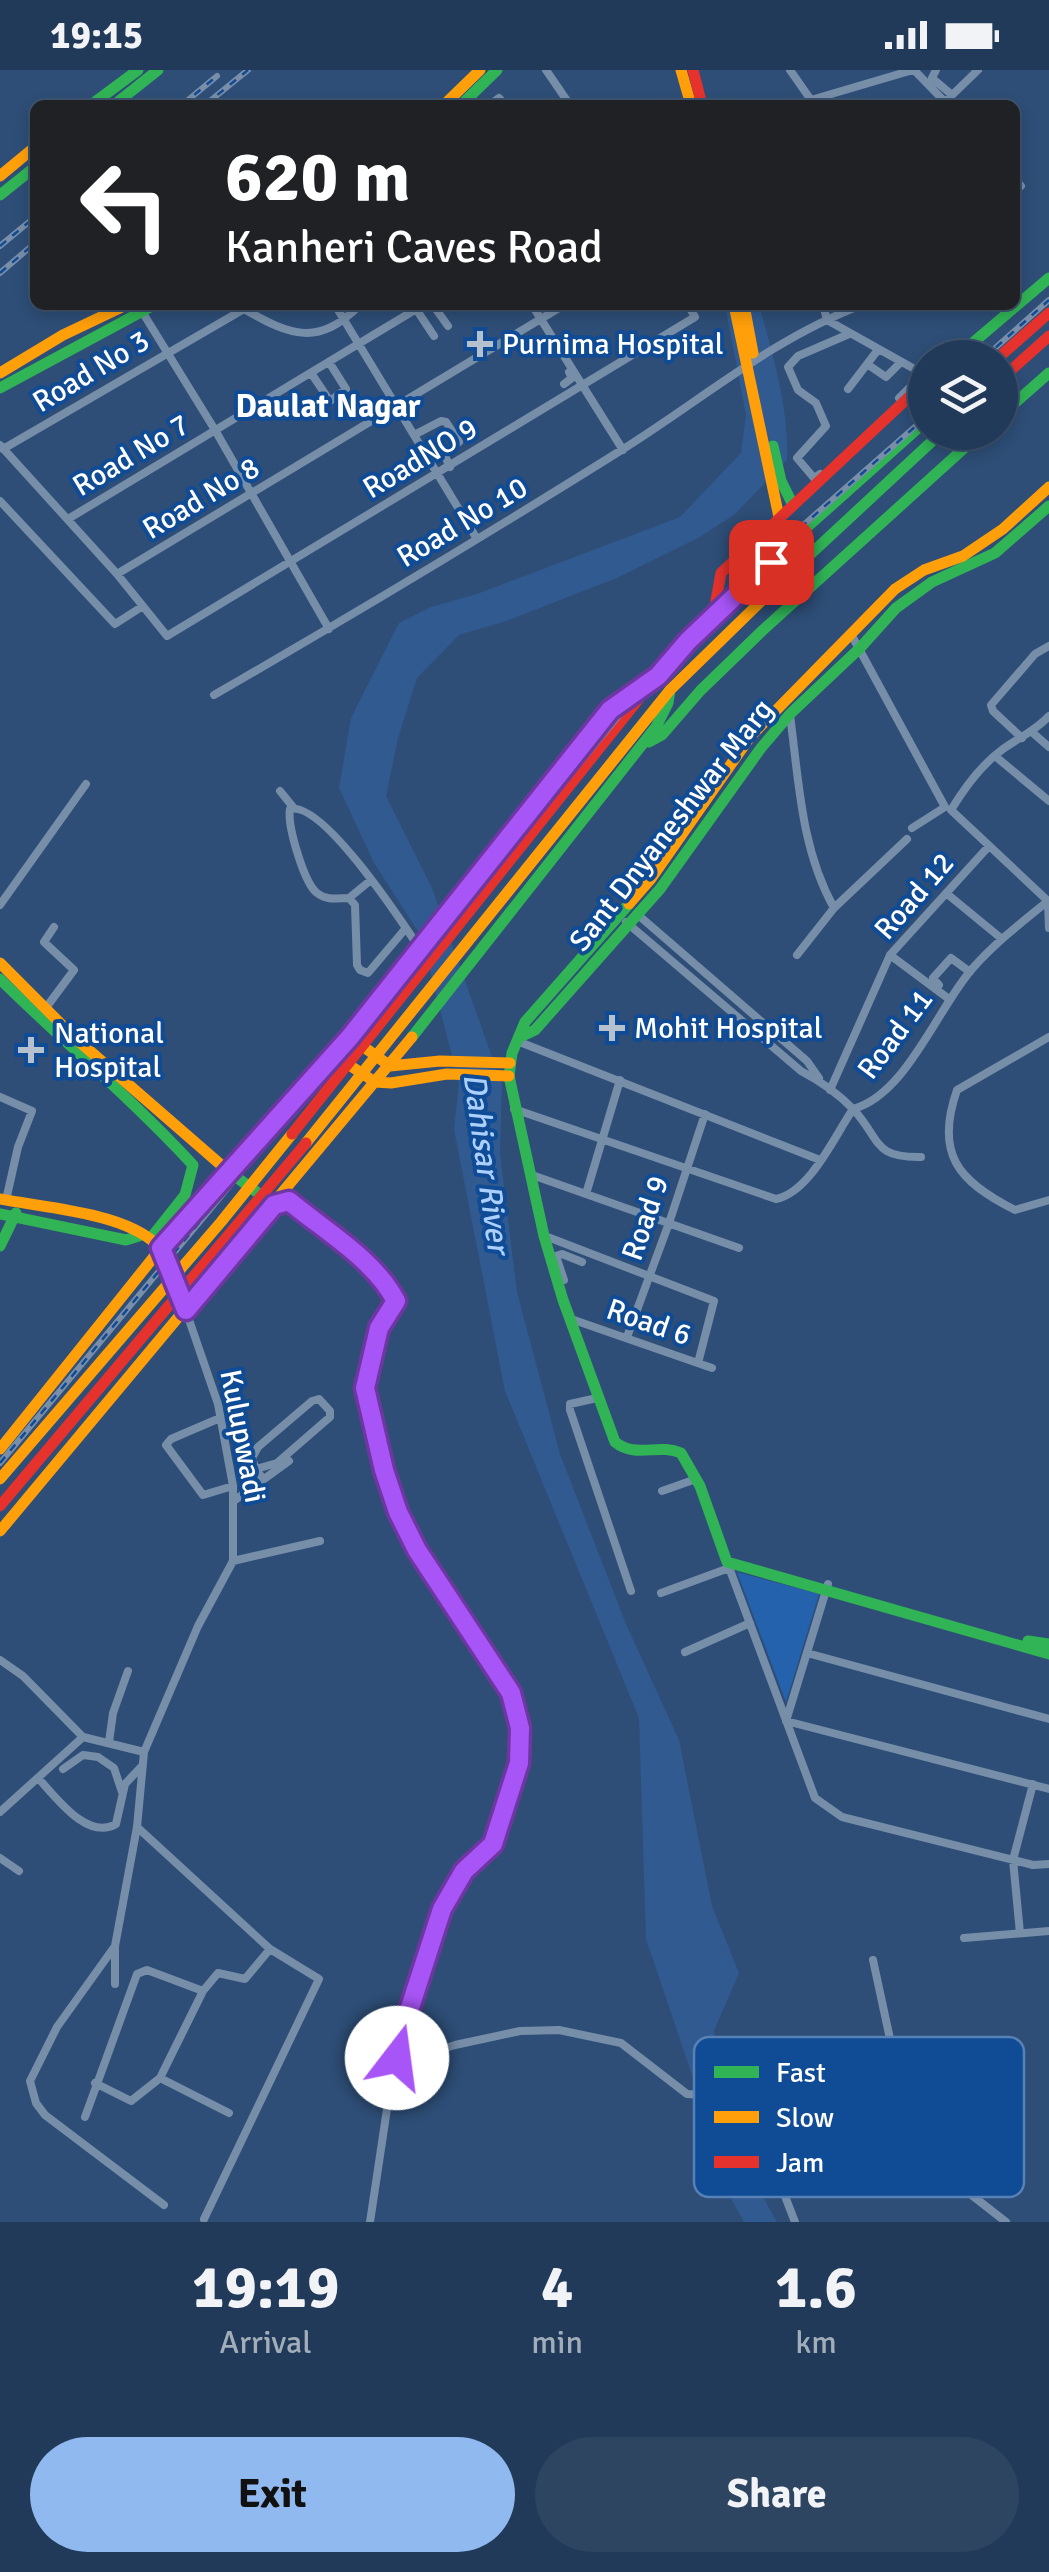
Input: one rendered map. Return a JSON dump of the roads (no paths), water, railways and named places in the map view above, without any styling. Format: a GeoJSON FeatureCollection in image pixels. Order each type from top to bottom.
{"type":"FeatureCollection","features":[{"type":"Feature","properties":{"kind":"main road"},"geometry":{"type":"LineString","coordinates":[[98,100],[137,73],[158,70]]}},
{"type":"Feature","properties":{"kind":"main road"},"geometry":{"type":"LineString","coordinates":[[451,100],[497,70]]}},
{"type":"Feature","properties":{"kind":"main road"},"geometry":{"type":"LineString","coordinates":[[681,70],[690,100]]}},
{"type":"Feature","properties":{"kind":"main road"},"geometry":{"type":"LineString","coordinates":[[692,70],[701,100]]}},
{"type":"Feature","properties":{"kind":"main road"},"geometry":{"type":"LineString","coordinates":[[118,100],[137,73]]}},
{"type":"Feature","properties":{"kind":"main road"},"geometry":{"type":"LineString","coordinates":[[2,171],[30,151]]}},
{"type":"Feature","properties":{"kind":"main road"},"geometry":{"type":"LineString","coordinates":[[0,195],[30,171]]}},
{"type":"Feature","properties":{"kind":"main road"},"geometry":{"type":"LineString","coordinates":[[1020,302],[1049,278]]}},
{"type":"Feature","properties":{"kind":"main road"},"geometry":{"type":"LineString","coordinates":[[0,373],[116,310]]}},
{"type":"Feature","properties":{"kind":"main road"},"geometry":{"type":"LineString","coordinates":[[0,388],[140,310]]}},
{"type":"Feature","properties":{"kind":"main road"},"geometry":{"type":"LineString","coordinates":[[735,310],[779,492],[793,504]]}},
{"type":"Feature","properties":{"kind":"main road"},"geometry":{"type":"LineString","coordinates":[[745,310],[779,492],[778,517]]}},
{"type":"Feature","properties":{"kind":"main road"},"geometry":{"type":"LineString","coordinates":[[975,340],[1011,310]]}},
{"type":"Feature","properties":{"kind":"main road"},"geometry":{"type":"LineString","coordinates":[[1018,340],[1049,313]]}},
{"type":"Feature","properties":{"kind":"main road"},"geometry":{"type":"LineString","coordinates":[[1018,364],[1049,336]]}},
{"type":"Feature","properties":{"kind":"main road"},"geometry":{"type":"LineString","coordinates":[[55,340],[61,354]]}},
{"type":"Feature","properties":{"kind":"main road"},"geometry":{"type":"LineString","coordinates":[[1018,400],[1049,373]]}},
{"type":"Feature","properties":{"kind":"main road"},"geometry":{"type":"LineString","coordinates":[[713,617],[722,572],[908,398]]}},
{"type":"Feature","properties":{"kind":"main road"},"geometry":{"type":"LineString","coordinates":[[0,1480],[233,1208],[658,676],[713,617],[908,438]]}},
{"type":"Feature","properties":{"kind":"main road"},"geometry":{"type":"LineString","coordinates":[[0,1506],[354,1088],[670,690],[732,626],[923,450]]}},
{"type":"Feature","properties":{"kind":"main road"},"geometry":{"type":"LineString","coordinates":[[642,745],[662,735],[700,691],[763,630],[962,450]]}},
{"type":"Feature","properties":{"kind":"main road","name":"Sant Dnyaneshwar Marg"},"geometry":{"type":"LineString","coordinates":[[519,1039],[535,1030],[786,709],[851,634],[896,589],[924,570],[963,556],[1003,529],[1049,487]]}},
{"type":"Feature","properties":{"kind":"main road","name":"Sant Dnyaneshwar Marg"},"geometry":{"type":"LineString","coordinates":[[786,709],[860,648],[896,608],[932,582],[996,553],[1049,506]]}},
{"type":"Feature","properties":{"kind":"main road"},"geometry":{"type":"LineString","coordinates":[[0,1449],[168,1234],[350,1037],[610,710],[658,676]]}},
{"type":"Feature","properties":{"kind":"main road"},"geometry":{"type":"LineString","coordinates":[[0,1531],[390,1066],[656,728],[670,690]]}},
{"type":"Feature","properties":{"kind":"main road"},"geometry":{"type":"LineString","coordinates":[[419,951],[424,1022]]}},
{"type":"Feature","properties":{"kind":"main road"},"geometry":{"type":"LineString","coordinates":[[0,963],[44,1010],[228,1171],[274,1205]]}},
{"type":"Feature","properties":{"kind":"main road"},"geometry":{"type":"LineString","coordinates":[[0,978],[186,1154],[194,1176],[168,1234]]}},
{"type":"Feature","properties":{"kind":"main road"},"geometry":{"type":"LineString","coordinates":[[350,1037],[390,1066],[502,1069]]}},
{"type":"Feature","properties":{"kind":"main road"},"geometry":{"type":"LineString","coordinates":[[519,1039],[502,1069],[532,1174],[544,1236],[615,1442],[634,1454],[669,1448],[688,1459],[727,1563],[976,1629],[1049,1654]]}},
{"type":"Feature","properties":{"kind":"main road"},"geometry":{"type":"LineString","coordinates":[[334,1054],[376,1082],[391,1083],[440,1068]]}},
{"type":"Feature","properties":{"kind":"main road"},"geometry":{"type":"LineString","coordinates":[[1,1206],[20,1205],[130,1226],[145,1237]]}},
{"type":"Feature","properties":{"kind":"main road"},"geometry":{"type":"LineString","coordinates":[[0,1246],[20,1205]]}},
{"type":"Feature","properties":{"kind":"main road"},"geometry":{"type":"LineString","coordinates":[[1,1206],[14,1218],[126,1240],[168,1234]]}},
{"type":"Feature","properties":{"kind":"main road","name":"Kulupwadi"},"geometry":{"type":"LineString","coordinates":[[145,1237],[168,1234],[186,1310]]}},
{"type":"Feature","properties":{"kind":"main road"},"geometry":{"type":"LineString","coordinates":[[976,1629],[1049,1644]]}},
{"type":"Feature","properties":{"kind":"street"},"geometry":{"type":"LineString","coordinates":[[546,70],[567,100]]}},
{"type":"Feature","properties":{"kind":"street"},"geometry":{"type":"LineString","coordinates":[[790,70],[811,100],[919,72],[947,100]]}},
{"type":"Feature","properties":{"kind":"street"},"geometry":{"type":"LineString","coordinates":[[936,70],[932,78],[947,100]]}},
{"type":"Feature","properties":{"kind":"street"},"geometry":{"type":"LineString","coordinates":[[949,100],[978,70]]}},
{"type":"Feature","properties":{"kind":"street"},"geometry":{"type":"LineString","coordinates":[[146,310],[166,353],[215,430],[329,629]]}},
{"type":"Feature","properties":{"kind":"street","name":"Road No 3"},"geometry":{"type":"LineString","coordinates":[[2,447],[242,310]]}},
{"type":"Feature","properties":{"kind":"street","name":"Road No 3"},"geometry":{"type":"LineString","coordinates":[[246,310],[281,330],[317,335],[355,310]]}},
{"type":"Feature","properties":{"kind":"street"},"geometry":{"type":"LineString","coordinates":[[338,310],[477,539]]}},
{"type":"Feature","properties":{"kind":"street","name":"Road No 7"},"geometry":{"type":"LineString","coordinates":[[68,519],[419,310]]}},
{"type":"Feature","properties":{"kind":"street"},"geometry":{"type":"LineString","coordinates":[[425,310],[434,336]]}},
{"type":"Feature","properties":{"kind":"street"},"geometry":{"type":"LineString","coordinates":[[428,310],[448,326]]}},
{"type":"Feature","properties":{"kind":"street"},"geometry":{"type":"LineString","coordinates":[[535,310],[563,361],[570,385],[623,450]]}},
{"type":"Feature","properties":{"kind":"street","name":"Road No 8"},"geometry":{"type":"LineString","coordinates":[[117,574],[555,310]]}},
{"type":"Feature","properties":{"kind":"street","name":"RoadNO 9"},"geometry":{"type":"LineString","coordinates":[[143,606],[167,636],[438,474],[570,385],[695,317],[691,310]]}},
{"type":"Feature","properties":{"kind":"street"},"geometry":{"type":"LineString","coordinates":[[773,350],[788,367],[798,390],[816,402],[826,426],[797,458],[814,478],[919,378],[918,372],[828,320],[825,310]]}},
{"type":"Feature","properties":{"kind":"street","name":"Road No 10"},"geometry":{"type":"LineString","coordinates":[[214,695],[623,450],[773,350],[851,310]]}},
{"type":"Feature","properties":{"kind":"street"},"geometry":{"type":"LineString","coordinates":[[788,367],[798,356],[849,334]]}},
{"type":"Feature","properties":{"kind":"street"},"geometry":{"type":"LineString","coordinates":[[848,388],[877,351]]}},
{"type":"Feature","properties":{"kind":"street"},"geometry":{"type":"LineString","coordinates":[[867,364],[886,376],[900,362]]}},
{"type":"Feature","properties":{"kind":"street"},"geometry":{"type":"LineString","coordinates":[[312,374],[330,401],[346,389],[330,364]]}},
{"type":"Feature","properties":{"kind":"street"},"geometry":{"type":"LineString","coordinates":[[414,435],[446,422],[459,442],[444,454],[450,466]]}},
{"type":"Feature","properties":{"kind":"street"},"geometry":{"type":"LineString","coordinates":[[0,500],[115,624],[143,606],[2,447]]}},
{"type":"Feature","properties":{"kind":"street"},"geometry":{"type":"LineString","coordinates":[[851,634],[945,807],[912,828]]}},
{"type":"Feature","properties":{"kind":"street"},"geometry":{"type":"LineString","coordinates":[[1022,738],[991,705],[1035,654],[1049,646]]}},
{"type":"Feature","properties":{"kind":"street"},"geometry":{"type":"LineString","coordinates":[[786,709],[806,840],[817,877],[834,908]]}},
{"type":"Feature","properties":{"kind":"street"},"geometry":{"type":"LineString","coordinates":[[1049,716],[1032,733],[994,756],[950,810],[1048,901],[1049,928]]}},
{"type":"Feature","properties":{"kind":"street"},"geometry":{"type":"LineString","coordinates":[[1032,733],[1049,747]]}},
{"type":"Feature","properties":{"kind":"street"},"geometry":{"type":"LineString","coordinates":[[994,756],[1049,801]]}},
{"type":"Feature","properties":{"kind":"street"},"geometry":{"type":"LineString","coordinates":[[0,905],[86,784]]}},
{"type":"Feature","properties":{"kind":"street"},"geometry":{"type":"LineString","coordinates":[[280,790],[293,807],[320,822],[371,880],[419,951]]}},
{"type":"Feature","properties":{"kind":"street"},"geometry":{"type":"LineString","coordinates":[[293,807],[289,824],[313,888],[327,898],[349,898],[371,880]]}},
{"type":"Feature","properties":{"kind":"street"},"geometry":{"type":"LineString","coordinates":[[797,955],[834,908],[907,839]]}},
{"type":"Feature","properties":{"kind":"street","name":"Road 12"},"geometry":{"type":"LineString","coordinates":[[830,1090],[890,956],[989,846]]}},
{"type":"Feature","properties":{"kind":"street"},"geometry":{"type":"LineString","coordinates":[[946,893],[1002,939]]}},
{"type":"Feature","properties":{"kind":"street"},"geometry":{"type":"LineString","coordinates":[[349,898],[355,905],[357,964],[364,973],[406,928]]}},
{"type":"Feature","properties":{"kind":"street","name":"Road 11"},"geometry":{"type":"LineString","coordinates":[[628,915],[807,1061],[821,1082],[853,1109],[866,1106],[887,1091],[966,969],[1048,901]]}},
{"type":"Feature","properties":{"kind":"street"},"geometry":{"type":"LineString","coordinates":[[44,1010],[74,970],[45,945],[54,926]]}},
{"type":"Feature","properties":{"kind":"street"},"geometry":{"type":"LineString","coordinates":[[890,956],[949,999]]}},
{"type":"Feature","properties":{"kind":"street"},"geometry":{"type":"LineString","coordinates":[[941,987],[934,978],[951,958],[966,969],[954,976]]}},
{"type":"Feature","properties":{"kind":"street"},"geometry":{"type":"LineString","coordinates":[[1049,1037],[957,1090],[948,1116],[946,1141],[958,1168],[991,1198],[1014,1210],[1049,1200]]}},
{"type":"Feature","properties":{"kind":"street"},"geometry":{"type":"LineString","coordinates":[[519,1039],[820,1160]]}},
{"type":"Feature","properties":{"kind":"street"},"geometry":{"type":"LineString","coordinates":[[586,1194],[620,1080]]}},
{"type":"Feature","properties":{"kind":"street"},"geometry":{"type":"LineString","coordinates":[[0,1097],[32,1111],[1,1206]]}},
{"type":"Feature","properties":{"kind":"street"},"geometry":{"type":"LineString","coordinates":[[514,1110],[776,1199],[802,1187],[853,1109],[880,1148],[897,1158],[921,1157]]}},
{"type":"Feature","properties":{"kind":"street","name":"Road 9"},"geometry":{"type":"LineString","coordinates":[[627,1337],[704,1114]]}},
{"type":"Feature","properties":{"kind":"street"},"geometry":{"type":"LineString","coordinates":[[532,1174],[739,1248]]}},
{"type":"Feature","properties":{"kind":"street"},"geometry":{"type":"LineString","coordinates":[[274,1205],[289,1201],[380,1276],[396,1301],[379,1328],[365,1388],[384,1470],[398,1512],[417,1550],[511,1693],[520,1728],[519,1763],[493,1844],[464,1871],[442,1909],[405,2023],[370,2222]]}},
{"type":"Feature","properties":{"kind":"street"},"geometry":{"type":"LineString","coordinates":[[544,1236],[572,1252],[714,1301],[698,1363]]}},
{"type":"Feature","properties":{"kind":"street"},"geometry":{"type":"LineString","coordinates":[[572,1252],[582,1262]]}},
{"type":"Feature","properties":{"kind":"street"},"geometry":{"type":"LineString","coordinates":[[572,1252],[556,1256],[561,1280],[577,1280]]}},
{"type":"Feature","properties":{"kind":"street","name":"Kulupwadi"},"geometry":{"type":"LineString","coordinates":[[115,1984],[115,1946],[137,1828],[144,1752],[198,1626],[233,1561],[233,1486],[220,1418],[186,1310]]}},
{"type":"Feature","properties":{"kind":"street","name":"Road 6"},"geometry":{"type":"LineString","coordinates":[[571,1319],[712,1368]]}},
{"type":"Feature","properties":{"kind":"street"},"geometry":{"type":"LineString","coordinates":[[598,1398],[574,1401],[570,1410],[630,1591]]}},
{"type":"Feature","properties":{"kind":"street"},"geometry":{"type":"LineString","coordinates":[[256,1470],[277,1463],[330,1417],[330,1411],[319,1399],[258,1447],[252,1458],[256,1470],[262,1480]]}},
{"type":"Feature","properties":{"kind":"street"},"geometry":{"type":"LineString","coordinates":[[220,1418],[171,1439],[166,1445],[203,1495],[233,1486]]}},
{"type":"Feature","properties":{"kind":"street"},"geometry":{"type":"LineString","coordinates":[[235,1500],[289,1461]]}},
{"type":"Feature","properties":{"kind":"street"},"geometry":{"type":"LineString","coordinates":[[662,1491],[696,1480]]}},
{"type":"Feature","properties":{"kind":"street"},"geometry":{"type":"LineString","coordinates":[[233,1561],[320,1540]]}},
{"type":"Feature","properties":{"kind":"street"},"geometry":{"type":"LineString","coordinates":[[661,1594],[727,1563],[815,1798],[842,1817],[1033,1865],[1049,1864]]}},
{"type":"Feature","properties":{"kind":"street"},"geometry":{"type":"LineString","coordinates":[[786,1721],[827,1587]]}},
{"type":"Feature","properties":{"kind":"street"},"geometry":{"type":"LineString","coordinates":[[686,1652],[750,1623]]}},
{"type":"Feature","properties":{"kind":"street"},"geometry":{"type":"LineString","coordinates":[[807,1654],[1049,1718]]}},
{"type":"Feature","properties":{"kind":"street"},"geometry":{"type":"LineString","coordinates":[[0,1660],[24,1676],[83,1737],[144,1752]]}},
{"type":"Feature","properties":{"kind":"street"},"geometry":{"type":"LineString","coordinates":[[109,1742],[113,1713],[128,1672]]}},
{"type":"Feature","properties":{"kind":"street"},"geometry":{"type":"LineString","coordinates":[[786,1721],[1049,1788]]}},
{"type":"Feature","properties":{"kind":"street"},"geometry":{"type":"LineString","coordinates":[[0,1812],[83,1737]]}},
{"type":"Feature","properties":{"kind":"street"},"geometry":{"type":"LineString","coordinates":[[63,1769],[83,1755],[98,1758],[114,1768],[122,1792]]}},
{"type":"Feature","properties":{"kind":"street"},"geometry":{"type":"LineString","coordinates":[[38,1778],[90,1827],[110,1828],[120,1815],[124,1784],[142,1766]]}},
{"type":"Feature","properties":{"kind":"street"},"geometry":{"type":"LineString","coordinates":[[1020,1933],[1013,1860],[1032,1784]]}},
{"type":"Feature","properties":{"kind":"street"},"geometry":{"type":"LineString","coordinates":[[107,1821],[120,1815]]}},
{"type":"Feature","properties":{"kind":"street"},"geometry":{"type":"LineString","coordinates":[[137,1828],[270,1949],[319,1979],[204,2219]]}},
{"type":"Feature","properties":{"kind":"street"},"geometry":{"type":"LineString","coordinates":[[0,1858],[19,1871]]}},
{"type":"Feature","properties":{"kind":"street"},"geometry":{"type":"LineString","coordinates":[[964,1938],[1049,1931]]}},
{"type":"Feature","properties":{"kind":"street"},"geometry":{"type":"LineString","coordinates":[[115,1946],[56,2027],[30,2081],[36,2103],[45,2115],[164,2205]]}},
{"type":"Feature","properties":{"kind":"street"},"geometry":{"type":"LineString","coordinates":[[95,2083],[131,2101],[160,2078],[203,1990],[218,1973],[245,1979],[270,1949]]}},
{"type":"Feature","properties":{"kind":"street"},"geometry":{"type":"LineString","coordinates":[[873,1960],[890,2037]]}},
{"type":"Feature","properties":{"kind":"street"},"geometry":{"type":"LineString","coordinates":[[85,2118],[137,1974],[147,1970],[203,1990]]}},
{"type":"Feature","properties":{"kind":"street"},"geometry":{"type":"LineString","coordinates":[[397,2058],[421,2056],[520,2031],[559,2030],[622,2043],[686,2094],[694,2094]]}},
{"type":"Feature","properties":{"kind":"street"},"geometry":{"type":"LineString","coordinates":[[160,2078],[229,2113]]}},
{"type":"Feature","properties":{"kind":"street"},"geometry":{"type":"LineString","coordinates":[[785,2197],[795,2222]]}},
{"type":"Feature","properties":{"kind":"street"},"geometry":{"type":"LineString","coordinates":[[974,2197],[1006,2222]]}},
{"type":"Feature","properties":{"kind":"water","name":"Dahisar River"},"geometry":{"type":"Polygon","coordinates":[[[726,310],[760,310],[783,401],[787,460],[735,514],[700,537],[617,578],[459,635],[417,678],[398,738],[386,796],[432,888],[502,1085],[500,1153],[517,1292],[560,1454],[626,1624],[679,1740],[712,1906],[739,1973],[715,2037],[694,2037],[694,2081],[646,1939],[639,1718],[505,1391],[454,1129],[459,1083],[421,936],[374,863],[339,788],[351,718],[399,623],[431,607],[477,594],[680,517],[741,453],[746,415],[726,310]]]}},
{"type":"Feature","properties":{"kind":"water"},"geometry":{"type":"Polygon","coordinates":[[[730,2197],[763,2197],[777,2222],[744,2222],[730,2197]]]}},
{"type":"Feature","properties":{"kind":"railway"},"geometry":{"type":"LineString","coordinates":[[211,100],[248,70]]}},
{"type":"Feature","properties":{"kind":"railway"},"geometry":{"type":"LineString","coordinates":[[188,100],[217,76]]}},
{"type":"Feature","properties":{"kind":"railway"},"geometry":{"type":"LineString","coordinates":[[0,246],[30,221]]}},
{"type":"Feature","properties":{"kind":"railway"},"geometry":{"type":"LineString","coordinates":[[0,273],[30,247]]}},
{"type":"Feature","properties":{"kind":"railway"},"geometry":{"type":"LineString","coordinates":[[1004,340],[1049,300]]}},
{"type":"Feature","properties":{"kind":"railway"},"geometry":{"type":"LineString","coordinates":[[0,1463],[685,636],[734,586],[908,433]]}},
{"type":"Feature","properties":{"kind":"place","name":"Purnima Hospital"},"geometry":{"type":"Point","coordinates":[480,344]}},
{"type":"Feature","properties":{"kind":"place","name":"Mohit Hospital"},"geometry":{"type":"Point","coordinates":[612,1028]}},
{"type":"Feature","properties":{"kind":"place","name":"National Hospital"},"geometry":{"type":"Point","coordinates":[31,1050]}},
{"type":"Feature","properties":{"kind":"district","name":"Daulat Nagar"},"geometry":{"type":"Point","coordinates":[328,406]}}]}
